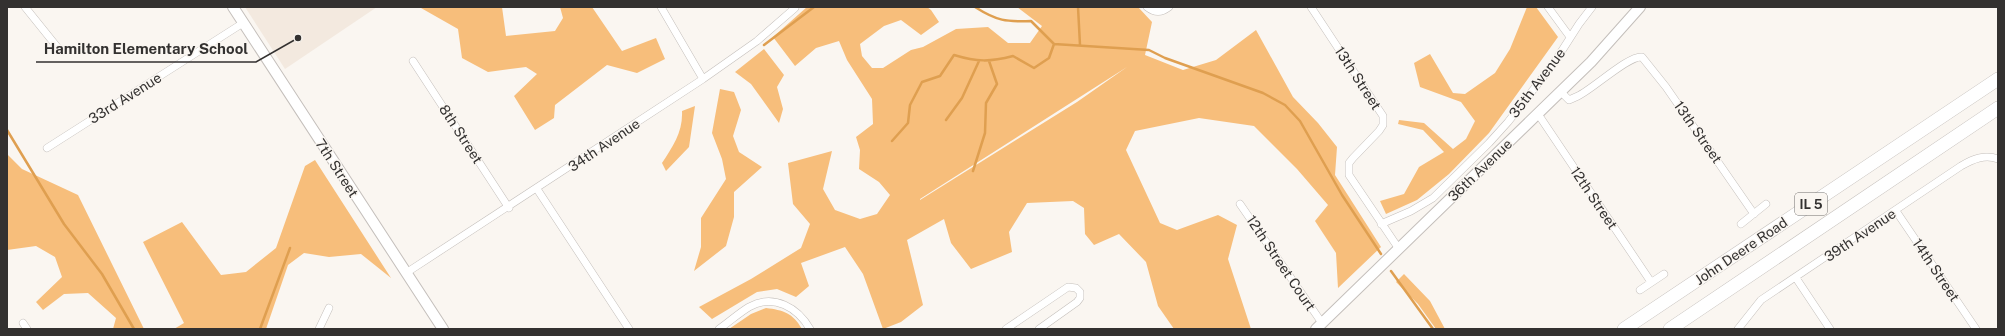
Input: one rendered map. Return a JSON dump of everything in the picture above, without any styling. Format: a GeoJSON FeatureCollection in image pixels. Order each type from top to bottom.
{"type":"FeatureCollection","features":[{"type":"Feature","properties":{"kind":"highway","name":"John Deere Road"},"geometry":{"type":"LineString","coordinates":[[1624,329],[1998,79]]}},
{"type":"Feature","properties":{"kind":"highway","name":"John Deere Road"},"geometry":{"type":"LineString","coordinates":[[1670,329],[1998,108]]}},
{"type":"Feature","properties":{"kind":"street"},"geometry":{"type":"LineString","coordinates":[[25,7],[58,48]]}},
{"type":"Feature","properties":{"kind":"street","name":"7th Street"},"geometry":{"type":"LineString","coordinates":[[233,7],[443,329]]}},
{"type":"Feature","properties":{"kind":"street"},"geometry":{"type":"LineString","coordinates":[[662,7],[703,79]]}},
{"type":"Feature","properties":{"kind":"street"},"geometry":{"type":"LineString","coordinates":[[1148,7],[1154,12],[1159,12],[1169,7]]}},
{"type":"Feature","properties":{"kind":"street","name":"13th Street"},"geometry":{"type":"LineString","coordinates":[[1311,7],[1383,116],[1383,125],[1379,131],[1350,163],[1349,175],[1399,249]]}},
{"type":"Feature","properties":{"kind":"street"},"geometry":{"type":"LineString","coordinates":[[1548,7],[1570,37]]}},
{"type":"Feature","properties":{"kind":"street","name":"35th Avenue"},"geometry":{"type":"LineString","coordinates":[[1381,224],[1423,205],[1441,191],[1508,122],[1554,63],[1570,37],[1592,7]]}},
{"type":"Feature","properties":{"kind":"street","name":"36th Avenue"},"geometry":{"type":"LineString","coordinates":[[1319,326],[1561,92],[1603,50],[1640,7]]}},
{"type":"Feature","properties":{"kind":"street","name":"34th Avenue"},"geometry":{"type":"LineString","coordinates":[[406,273],[509,208],[703,79],[752,45],[795,8]]}},
{"type":"Feature","properties":{"kind":"street","name":"33rd Avenue"},"geometry":{"type":"LineString","coordinates":[[47,148],[243,23]]}},
{"type":"Feature","properties":{"kind":"street","name":"13th Street"},"geometry":{"type":"LineString","coordinates":[[1561,92],[1569,100],[1578,96],[1637,56],[1642,57],[1650,65],[1754,214]]}},
{"type":"Feature","properties":{"kind":"street","name":"8th Street"},"geometry":{"type":"LineString","coordinates":[[413,61],[509,208]]}},
{"type":"Feature","properties":{"kind":"street","name":"12th Street"},"geometry":{"type":"LineString","coordinates":[[1538,114],[1651,282]]}},
{"type":"Feature","properties":{"kind":"street","name":"39th Avenue"},"geometry":{"type":"LineString","coordinates":[[1738,329],[1760,300],[1796,278],[1970,161],[1995,158]]}},
{"type":"Feature","properties":{"kind":"street"},"geometry":{"type":"LineString","coordinates":[[537,189],[629,329]]}},
{"type":"Feature","properties":{"kind":"street","name":"12th Street Court"},"geometry":{"type":"LineString","coordinates":[[1240,204],[1319,326]]}},
{"type":"Feature","properties":{"kind":"street"},"geometry":{"type":"LineString","coordinates":[[1741,224],[1766,204]]}},
{"type":"Feature","properties":{"kind":"street","name":"14th Street"},"geometry":{"type":"LineString","coordinates":[[1896,210],[1976,329]]}},
{"type":"Feature","properties":{"kind":"street"},"geometry":{"type":"LineString","coordinates":[[1640,290],[1664,274]]}},
{"type":"Feature","properties":{"kind":"street"},"geometry":{"type":"LineString","coordinates":[[1796,278],[1830,329]]}},
{"type":"Feature","properties":{"kind":"street"},"geometry":{"type":"LineString","coordinates":[[1006,329],[1068,287],[1076,288],[1080,292],[1080,298],[1077,302],[1039,329]]}},
{"type":"Feature","properties":{"kind":"street"},"geometry":{"type":"LineString","coordinates":[[719,329],[750,307],[759,303],[774,302],[787,305],[796,310],[810,329]]}},
{"type":"Feature","properties":{"kind":"street"},"geometry":{"type":"LineString","coordinates":[[319,329],[329,308]]}},
{"type":"Feature","properties":{"kind":"shaded area"},"geometry":{"type":"Polygon","coordinates":[[[245,7],[377,7],[285,69],[245,7]]]}},
{"type":"Feature","properties":{"kind":"shaded area"},"geometry":{"type":"Polygon","coordinates":[[[385,7],[502,7],[506,36],[555,31],[563,18],[560,7],[592,7],[622,51],[656,38],[665,59],[637,73],[607,65],[555,105],[554,118],[535,130],[514,96],[537,74],[526,67],[488,72],[462,58],[458,29],[421,8],[385,7]]]}},
{"type":"Feature","properties":{"kind":"shaded area"},"geometry":{"type":"Polygon","coordinates":[[[807,7],[927,7],[931,10],[939,22],[921,35],[901,20],[884,26],[860,44],[862,56],[872,68],[883,68],[911,50],[923,47],[956,29],[988,27],[1008,43],[1030,43],[1042,26],[1017,7],[1138,7],[1152,22],[1145,55],[1183,70],[1216,60],[1256,30],[1293,97],[1318,123],[1337,147],[1335,175],[1381,247],[1338,288],[1336,253],[1315,221],[1328,205],[1297,169],[1254,126],[1199,118],[1135,131],[1126,150],[1160,223],[1177,230],[1218,215],[1237,225],[1228,259],[1251,329],[1174,329],[1158,306],[1146,262],[1119,234],[1094,245],[1085,234],[1084,208],[1073,201],[1027,203],[1009,232],[1012,252],[971,269],[951,243],[944,219],[907,240],[923,305],[901,322],[883,329],[863,274],[845,247],[801,263],[809,286],[796,297],[777,289],[757,292],[712,319],[699,307],[751,279],[801,248],[810,224],[793,204],[788,163],[832,151],[823,189],[835,210],[860,219],[877,214],[890,195],[879,182],[859,169],[860,150],[856,137],[873,124],[872,99],[847,60],[839,41],[816,48],[795,66],[773,37],[807,7]],[[1127,67],[920,200],[1077,102],[1127,67]]]}},
{"type":"Feature","properties":{"kind":"shaded area"},"geometry":{"type":"Polygon","coordinates":[[[1527,7],[1536,7],[1558,37],[1489,133],[1449,174],[1417,200],[1386,214],[1380,201],[1404,194],[1419,167],[1444,152],[1423,130],[1398,124],[1399,120],[1424,123],[1453,149],[1466,139],[1475,121],[1461,102],[1420,87],[1414,63],[1430,54],[1453,93],[1465,94],[1495,73],[1510,49],[1527,7]]]}},
{"type":"Feature","properties":{"kind":"shaded area"},"geometry":{"type":"Polygon","coordinates":[[[764,49],[784,75],[777,87],[783,109],[779,123],[751,84],[735,72],[764,49]]]}},
{"type":"Feature","properties":{"kind":"shaded area"},"geometry":{"type":"Polygon","coordinates":[[[720,89],[734,92],[741,110],[733,136],[739,152],[762,167],[734,192],[734,217],[726,246],[694,271],[701,247],[701,218],[726,179],[722,159],[712,133],[720,89]]]}},
{"type":"Feature","properties":{"kind":"shaded area"},"geometry":{"type":"Polygon","coordinates":[[[695,106],[689,147],[666,171],[662,163],[679,132],[682,111],[695,106]]]}},
{"type":"Feature","properties":{"kind":"shaded area"},"geometry":{"type":"Polygon","coordinates":[[[7,154],[22,169],[78,195],[144,329],[113,329],[116,318],[88,293],[64,294],[43,310],[36,302],[62,277],[55,257],[36,246],[7,250],[7,154]]]}},
{"type":"Feature","properties":{"kind":"shaded area"},"geometry":{"type":"Polygon","coordinates":[[[315,160],[391,278],[361,254],[329,257],[304,253],[288,265],[266,329],[174,329],[184,323],[143,242],[182,222],[221,275],[246,272],[276,248],[305,166],[315,160]]]}},
{"type":"Feature","properties":{"kind":"shaded area"},"geometry":{"type":"Polygon","coordinates":[[[1404,274],[1430,301],[1445,329],[1436,329],[1418,304],[1396,282],[1404,274]]]}},
{"type":"Feature","properties":{"kind":"shaded area"},"geometry":{"type":"Polygon","coordinates":[[[766,308],[787,313],[795,319],[802,329],[729,329],[751,314],[766,308]]]}},
{"type":"Feature","properties":{"kind":"waterway"},"geometry":{"type":"LineString","coordinates":[[764,45],[814,7]]}},
{"type":"Feature","properties":{"kind":"waterway"},"geometry":{"type":"LineString","coordinates":[[975,7],[1002,20],[1031,21],[1054,44],[1149,50],[1165,58],[1263,93],[1285,105],[1300,121],[1342,195],[1381,254]]}},
{"type":"Feature","properties":{"kind":"waterway"},"geometry":{"type":"LineString","coordinates":[[1078,7],[1080,45]]}},
{"type":"Feature","properties":{"kind":"waterway"},"geometry":{"type":"LineString","coordinates":[[892,141],[908,123],[910,105],[922,82],[940,76],[954,55],[970,59],[984,60],[1013,56],[1034,68],[1049,58],[1054,44]]}},
{"type":"Feature","properties":{"kind":"waterway"},"geometry":{"type":"LineString","coordinates":[[946,120],[962,98],[979,61]]}},
{"type":"Feature","properties":{"kind":"waterway"},"geometry":{"type":"LineString","coordinates":[[973,171],[985,133],[986,103],[997,84],[989,61]]}},
{"type":"Feature","properties":{"kind":"waterway"},"geometry":{"type":"LineString","coordinates":[[7,130],[64,224],[102,274],[134,329]]}},
{"type":"Feature","properties":{"kind":"waterway"},"geometry":{"type":"LineString","coordinates":[[260,329],[290,248]]}},
{"type":"Feature","properties":{"kind":"waterway"},"geometry":{"type":"LineString","coordinates":[[1391,271],[1433,329]]}},
{"type":"Feature","properties":{"kind":"place","name":"Hamilton Elementary School"},"geometry":{"type":"Point","coordinates":[298,38]}}]}
